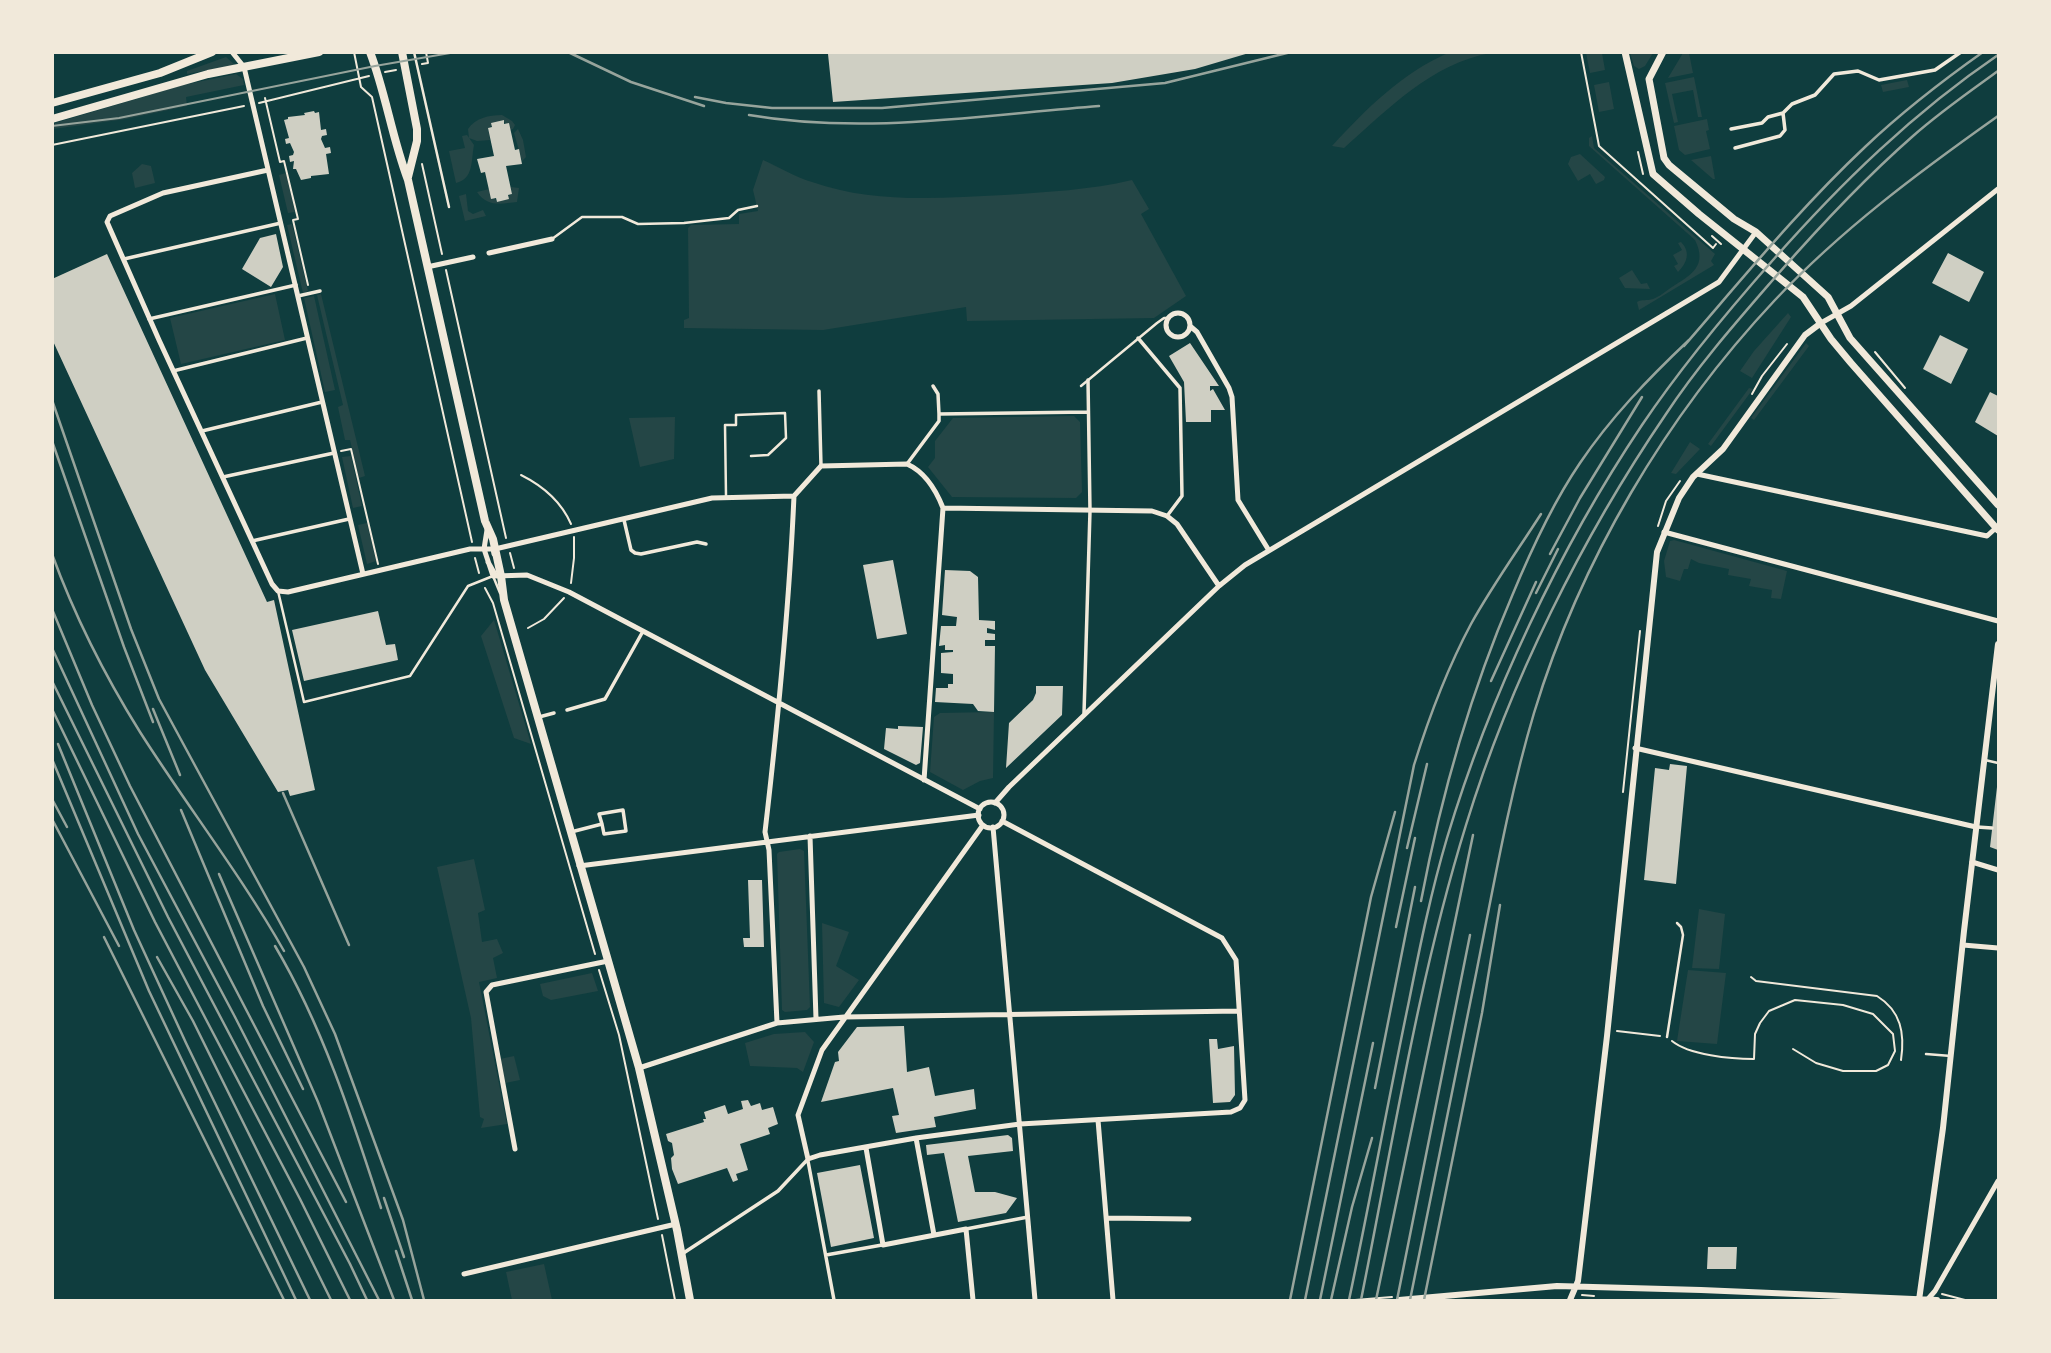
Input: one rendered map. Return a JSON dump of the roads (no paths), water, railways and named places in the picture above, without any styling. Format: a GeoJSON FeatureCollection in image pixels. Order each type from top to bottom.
{"type":"FeatureCollection","features":[{"type":"Feature","properties":{"kind":"main road"},"geometry":{"type":"LineString","coordinates":[[52,103],[160,73],[212,52]]}},
{"type":"Feature","properties":{"kind":"main road"},"geometry":{"type":"LineString","coordinates":[[52,118],[179,82],[319,52]]}},
{"type":"Feature","properties":{"kind":"main road"},"geometry":{"type":"LineString","coordinates":[[370,52],[379,74],[396,149],[408,180],[487,530],[493,539],[503,600],[639,1068],[676,1224],[690,1300]]}},
{"type":"Feature","properties":{"kind":"main road"},"geometry":{"type":"LineString","coordinates":[[402,52],[418,135],[408,180]]}},
{"type":"Feature","properties":{"kind":"main road"},"geometry":{"type":"LineString","coordinates":[[1625,52],[1653,174],[1803,297],[1851,363],[1998,528]]}},
{"type":"Feature","properties":{"kind":"main road"},"geometry":{"type":"LineString","coordinates":[[1663,52],[1649,79],[1664,158],[1668,165],[1734,219],[1756,232],[1828,297],[1850,338],[1998,505]]}},
{"type":"Feature","properties":{"kind":"street"},"geometry":{"type":"LineString","coordinates":[[232,52],[244,67],[363,575]]}},
{"type":"Feature","properties":{"kind":"street"},"geometry":{"type":"LineString","coordinates":[[1731,129],[1762,123],[1768,117],[1783,113],[1792,104],[1815,95],[1834,74],[1858,71],[1879,80],[1934,70],[1961,52]]}},
{"type":"Feature","properties":{"kind":"street"},"geometry":{"type":"LineString","coordinates":[[1735,148],[1780,136],[1785,130],[1783,113]]}},
{"type":"Feature","properties":{"kind":"street"},"geometry":{"type":"LineString","coordinates":[[268,170],[163,193],[110,216],[107,222],[272,584],[278,591],[288,592],[463,551],[484,549],[493,549],[498,574]]}},
{"type":"Feature","properties":{"kind":"street"},"geometry":{"type":"LineString","coordinates":[[1570,1300],[1579,1268],[1657,552],[1664,532],[1679,498],[1697,474],[1723,449],[1805,335],[1851,306],[1998,188]]}},
{"type":"Feature","properties":{"kind":"street"},"geometry":{"type":"LineString","coordinates":[[124,259],[281,223]]}},
{"type":"Feature","properties":{"kind":"street"},"geometry":{"type":"LineString","coordinates":[[579,866],[979,812],[986,803],[995,803],[1219,586],[1268,549],[1718,282],[1756,232]]}},
{"type":"Feature","properties":{"kind":"street"},"geometry":{"type":"LineString","coordinates":[[489,253],[552,239]]}},
{"type":"Feature","properties":{"kind":"street"},"geometry":{"type":"LineString","coordinates":[[427,267],[473,257]]}},
{"type":"Feature","properties":{"kind":"street"},"geometry":{"type":"LineString","coordinates":[[149,319],[296,285]]}},
{"type":"Feature","properties":{"kind":"street"},"geometry":{"type":"LineString","coordinates":[[298,296],[320,291]]}},
{"type":"Feature","properties":{"kind":"street"},"geometry":{"type":"LineString","coordinates":[[1190,326],[1184,336],[1172,336],[1166,327],[1169,317],[1175,313],[1188,318],[1190,326],[1197,332],[1229,388],[1232,397],[1238,500],[1268,549]]}},
{"type":"Feature","properties":{"kind":"street"},"geometry":{"type":"LineString","coordinates":[[173,371],[308,338]]}},
{"type":"Feature","properties":{"kind":"street"},"geometry":{"type":"LineString","coordinates":[[1138,338],[1180,388],[1182,496],[1167,516]]}},
{"type":"Feature","properties":{"kind":"street"},"geometry":{"type":"LineString","coordinates":[[1084,716],[1090,511],[1088,380]]}},
{"type":"Feature","properties":{"kind":"street"},"geometry":{"type":"LineString","coordinates":[[907,464],[939,421],[938,394],[933,386]]}},
{"type":"Feature","properties":{"kind":"street"},"geometry":{"type":"LineString","coordinates":[[777,1023],[768,842],[765,832],[791,566],[794,496],[821,466],[819,391]]}},
{"type":"Feature","properties":{"kind":"street"},"geometry":{"type":"LineString","coordinates":[[202,431],[323,402]]}},
{"type":"Feature","properties":{"kind":"street"},"geometry":{"type":"LineString","coordinates":[[939,414],[1088,412]]}},
{"type":"Feature","properties":{"kind":"street"},"geometry":{"type":"LineString","coordinates":[[223,477],[334,453]]}},
{"type":"Feature","properties":{"kind":"street"},"geometry":{"type":"LineString","coordinates":[[821,466],[907,464],[919,469],[938,495],[943,508],[924,780]]}},
{"type":"Feature","properties":{"kind":"street"},"geometry":{"type":"LineString","coordinates":[[1697,474],[1987,536],[1998,528]]}},
{"type":"Feature","properties":{"kind":"street"},"geometry":{"type":"LineString","coordinates":[[495,549],[712,498],[794,496]]}},
{"type":"Feature","properties":{"kind":"street"},"geometry":{"type":"LineString","coordinates":[[943,508],[1153,511],[1167,516],[1177,524],[1219,586]]}},
{"type":"Feature","properties":{"kind":"street"},"geometry":{"type":"LineString","coordinates":[[624,518],[631,550],[635,553],[697,542],[706,544]]}},
{"type":"Feature","properties":{"kind":"street"},"geometry":{"type":"LineString","coordinates":[[252,541],[350,519]]}},
{"type":"Feature","properties":{"kind":"street"},"geometry":{"type":"LineString","coordinates":[[487,530],[484,549],[496,576],[527,575],[569,592],[924,780],[979,812],[983,824]]}},
{"type":"Feature","properties":{"kind":"street"},"geometry":{"type":"LineString","coordinates":[[1664,532],[1998,621]]}},
{"type":"Feature","properties":{"kind":"street"},"geometry":{"type":"LineString","coordinates":[[567,710],[605,699],[642,633]]}},
{"type":"Feature","properties":{"kind":"street"},"geometry":{"type":"LineString","coordinates":[[1919,1299],[1938,1171],[1976,827],[1996,682],[1998,644]]}},
{"type":"Feature","properties":{"kind":"street"},"geometry":{"type":"LineString","coordinates":[[537,718],[554,713]]}},
{"type":"Feature","properties":{"kind":"street"},"geometry":{"type":"LineString","coordinates":[[1636,748],[1976,827],[1992,828]]}},
{"type":"Feature","properties":{"kind":"street"},"geometry":{"type":"LineString","coordinates":[[993,827],[1002,821],[1004,812],[995,803]]}},
{"type":"Feature","properties":{"kind":"street"},"geometry":{"type":"LineString","coordinates":[[623,810],[626,831],[604,834],[602,824],[599,814],[623,810]]}},
{"type":"Feature","properties":{"kind":"street"},"geometry":{"type":"LineString","coordinates":[[681,1255],[778,1191],[808,1159],[820,1155],[1020,1124],[1231,1112],[1240,1108],[1245,1100],[1236,960],[1219,936],[1002,821]]}},
{"type":"Feature","properties":{"kind":"street"},"geometry":{"type":"LineString","coordinates":[[569,832],[602,824]]}},
{"type":"Feature","properties":{"kind":"street"},"geometry":{"type":"LineString","coordinates":[[983,824],[993,827]]}},
{"type":"Feature","properties":{"kind":"street"},"geometry":{"type":"LineString","coordinates":[[834,1300],[798,1115],[822,1050],[983,824]]}},
{"type":"Feature","properties":{"kind":"street"},"geometry":{"type":"LineString","coordinates":[[993,827],[1035,1300]]}},
{"type":"Feature","properties":{"kind":"street"},"geometry":{"type":"LineString","coordinates":[[810,836],[816,1019]]}},
{"type":"Feature","properties":{"kind":"street"},"geometry":{"type":"LineString","coordinates":[[1972,862],[1998,870]]}},
{"type":"Feature","properties":{"kind":"street"},"geometry":{"type":"LineString","coordinates":[[1963,945],[1998,948]]}},
{"type":"Feature","properties":{"kind":"street"},"geometry":{"type":"LineString","coordinates":[[515,1149],[486,992],[492,985],[608,961]]}},
{"type":"Feature","properties":{"kind":"street"},"geometry":{"type":"LineString","coordinates":[[639,1068],[777,1023],[816,1019],[1238,1011]]}},
{"type":"Feature","properties":{"kind":"street"},"geometry":{"type":"LineString","coordinates":[[1098,1120],[1113,1300]]}},
{"type":"Feature","properties":{"kind":"street"},"geometry":{"type":"LineString","coordinates":[[916,1138],[934,1235]]}},
{"type":"Feature","properties":{"kind":"street"},"geometry":{"type":"LineString","coordinates":[[866,1147],[883,1245]]}},
{"type":"Feature","properties":{"kind":"street"},"geometry":{"type":"LineString","coordinates":[[1928,1299],[1996,1191],[1998,1181]]}},
{"type":"Feature","properties":{"kind":"street"},"geometry":{"type":"LineString","coordinates":[[826,1255],[1028,1217]]}},
{"type":"Feature","properties":{"kind":"street"},"geometry":{"type":"LineString","coordinates":[[1107,1218],[1189,1219]]}},
{"type":"Feature","properties":{"kind":"street"},"geometry":{"type":"LineString","coordinates":[[464,1274],[676,1224]]}},
{"type":"Feature","properties":{"kind":"street"},"geometry":{"type":"LineString","coordinates":[[966,1229],[974,1300]]}},
{"type":"Feature","properties":{"kind":"street"},"geometry":{"type":"LineString","coordinates":[[1399,1300],[1557,1286],[1937,1300]]}},
{"type":"Feature","properties":{"kind":"lane"},"geometry":{"type":"LineString","coordinates":[[414,52],[449,207]]}},
{"type":"Feature","properties":{"kind":"lane"},"geometry":{"type":"LineString","coordinates":[[552,239],[582,217],[621,217],[638,224],[684,223],[729,218],[738,210],[757,206]]}},
{"type":"Feature","properties":{"kind":"lane"},"geometry":{"type":"LineString","coordinates":[[1081,386],[1164,317],[1169,317]]}},
{"type":"Feature","properties":{"kind":"lane"},"geometry":{"type":"LineString","coordinates":[[726,497],[725,425],[736,425],[736,415],[785,413],[786,438],[768,455],[751,456]]}},
{"type":"Feature","properties":{"kind":"lane"},"geometry":{"type":"LineString","coordinates":[[278,591],[303,702],[410,676],[468,586],[498,574]]}},
{"type":"Feature","properties":{"kind":"lane"},"geometry":{"type":"LineString","coordinates":[[1985,760],[1998,763]]}},
{"type":"Feature","properties":{"kind":"lane"},"geometry":{"type":"LineString","coordinates":[[1667,1037],[1684,935],[1682,926],[1677,923]]}},
{"type":"Feature","properties":{"kind":"lane"},"geometry":{"type":"LineString","coordinates":[[1926,1054],[1951,1056]]}},
{"type":"Feature","properties":{"kind":"tram line"},"geometry":{"type":"LineString","coordinates":[[52,126],[119,118],[456,52]]}},
{"type":"Feature","properties":{"kind":"railway"},"geometry":{"type":"LineString","coordinates":[[568,52],[631,82],[704,106]]}},
{"type":"Feature","properties":{"kind":"railway"},"geometry":{"type":"LineString","coordinates":[[695,97],[772,108],[882,108],[1165,83],[1291,52]]}},
{"type":"Feature","properties":{"kind":"railway"},"geometry":{"type":"LineString","coordinates":[[1684,346],[1772,244],[1841,170],[1908,109],[1983,52]]}},
{"type":"Feature","properties":{"kind":"railway"},"geometry":{"type":"LineString","coordinates":[[1349,1300],[1417,960],[1441,858],[1484,732],[1555,572],[1612,472],[1657,403],[1688,361],[1773,260],[1879,150],[1967,77],[1998,55]]}},
{"type":"Feature","properties":{"kind":"railway"},"geometry":{"type":"LineString","coordinates":[[1361,1300],[1420,1002],[1449,883],[1466,825],[1504,718],[1526,665],[1577,560],[1666,414],[1749,308],[1810,238],[1877,169],[1913,136],[1998,71]]}},
{"type":"Feature","properties":{"kind":"railway"},"geometry":{"type":"LineString","coordinates":[[749,115],[793,121],[880,123],[1099,106]]}},
{"type":"Feature","properties":{"kind":"railway"},"geometry":{"type":"LineString","coordinates":[[1410,1300],[1517,776],[1553,656],[1602,546],[1631,493],[1698,392],[1775,300],[1854,225],[1939,158],[1998,116]]}},
{"type":"Feature","properties":{"kind":"railway"},"geometry":{"type":"LineString","coordinates":[[1421,901],[1438,823],[1470,708],[1497,633],[1534,545],[1560,495],[1604,430],[1631,398],[1689,340]]}},
{"type":"Feature","properties":{"kind":"railway"},"geometry":{"type":"LineString","coordinates":[[1550,554],[1580,498],[1642,397]]}},
{"type":"Feature","properties":{"kind":"railway"},"geometry":{"type":"LineString","coordinates":[[52,400],[131,629],[159,699],[304,967],[335,1034],[403,1220],[424,1300]]}},
{"type":"Feature","properties":{"kind":"railway"},"geometry":{"type":"LineString","coordinates":[[52,441],[153,722]]}},
{"type":"Feature","properties":{"kind":"railway"},"geometry":{"type":"LineString","coordinates":[[1305,1300],[1414,765],[1439,693],[1462,641],[1541,514]]}},
{"type":"Feature","properties":{"kind":"railway"},"geometry":{"type":"LineString","coordinates":[[1536,593],[1558,549]]}},
{"type":"Feature","properties":{"kind":"railway"},"geometry":{"type":"LineString","coordinates":[[52,554],[81,623],[127,711],[250,895],[284,951]]}},
{"type":"Feature","properties":{"kind":"railway"},"geometry":{"type":"LineString","coordinates":[[1491,681],[1536,582]]}},
{"type":"Feature","properties":{"kind":"railway"},"geometry":{"type":"LineString","coordinates":[[52,609],[92,705],[130,786],[346,1202]]}},
{"type":"Feature","properties":{"kind":"railway"},"geometry":{"type":"LineString","coordinates":[[52,648],[138,834],[379,1300]]}},
{"type":"Feature","properties":{"kind":"railway"},"geometry":{"type":"LineString","coordinates":[[52,681],[168,917],[367,1300]]}},
{"type":"Feature","properties":{"kind":"railway"},"geometry":{"type":"LineString","coordinates":[[52,709],[155,922],[350,1300]]}},
{"type":"Feature","properties":{"kind":"railway"},"geometry":{"type":"LineString","coordinates":[[153,709],[180,775]]}},
{"type":"Feature","properties":{"kind":"railway"},"geometry":{"type":"LineString","coordinates":[[58,744],[134,930],[310,1300]]}},
{"type":"Feature","properties":{"kind":"railway"},"geometry":{"type":"LineString","coordinates":[[52,759],[149,991],[296,1300]]}},
{"type":"Feature","properties":{"kind":"railway"},"geometry":{"type":"LineString","coordinates":[[1407,848],[1427,764]]}},
{"type":"Feature","properties":{"kind":"railway"},"geometry":{"type":"LineString","coordinates":[[283,793],[349,945]]}},
{"type":"Feature","properties":{"kind":"railway"},"geometry":{"type":"LineString","coordinates":[[52,799],[67,827]]}},
{"type":"Feature","properties":{"kind":"railway"},"geometry":{"type":"LineString","coordinates":[[181,810],[263,1006],[303,1089]]}},
{"type":"Feature","properties":{"kind":"railway"},"geometry":{"type":"LineString","coordinates":[[1290,1300],[1371,897],[1395,812]]}},
{"type":"Feature","properties":{"kind":"railway"},"geometry":{"type":"LineString","coordinates":[[52,819],[119,946]]}},
{"type":"Feature","properties":{"kind":"railway"},"geometry":{"type":"LineString","coordinates":[[1376,1300],[1473,835]]}},
{"type":"Feature","properties":{"kind":"railway"},"geometry":{"type":"LineString","coordinates":[[1396,927],[1415,838]]}},
{"type":"Feature","properties":{"kind":"railway"},"geometry":{"type":"LineString","coordinates":[[219,874],[318,1102],[394,1300]]}},
{"type":"Feature","properties":{"kind":"railway"},"geometry":{"type":"LineString","coordinates":[[1375,1088],[1415,887]]}},
{"type":"Feature","properties":{"kind":"railway"},"geometry":{"type":"LineString","coordinates":[[1424,1300],[1482,1013],[1500,905]]}},
{"type":"Feature","properties":{"kind":"railway"},"geometry":{"type":"LineString","coordinates":[[1397,1300],[1470,935]]}},
{"type":"Feature","properties":{"kind":"railway"},"geometry":{"type":"LineString","coordinates":[[104,937],[284,1300]]}},
{"type":"Feature","properties":{"kind":"railway"},"geometry":{"type":"LineString","coordinates":[[275,946],[322,1041],[381,1208]]}},
{"type":"Feature","properties":{"kind":"railway"},"geometry":{"type":"LineString","coordinates":[[157,957],[193,1021],[331,1300]]}},
{"type":"Feature","properties":{"kind":"railway"},"geometry":{"type":"LineString","coordinates":[[1320,1300],[1373,1043]]}},
{"type":"Feature","properties":{"kind":"railway"},"geometry":{"type":"LineString","coordinates":[[1331,1300],[1352,1207],[1372,1138]]}},
{"type":"Feature","properties":{"kind":"railway"},"geometry":{"type":"LineString","coordinates":[[384,1198],[404,1257]]}},
{"type":"Feature","properties":{"kind":"railway"},"geometry":{"type":"LineString","coordinates":[[396,1251],[412,1300]]}}]}
